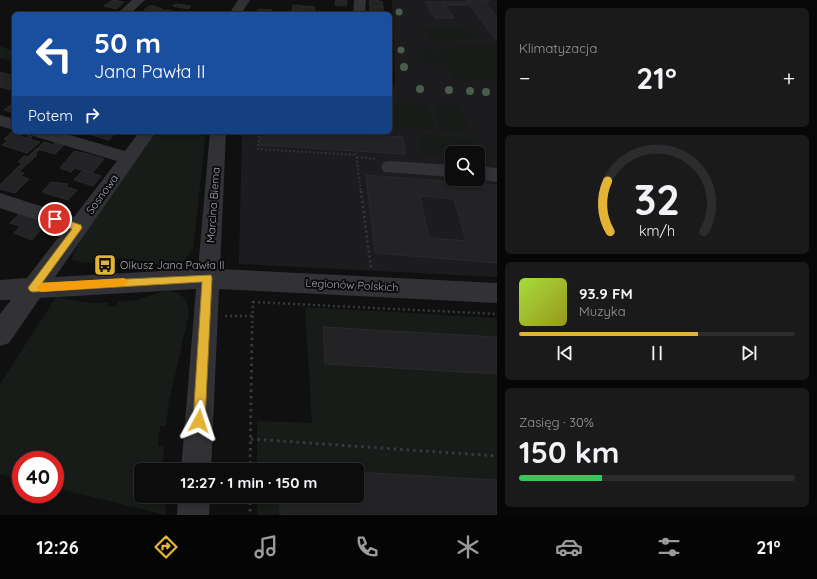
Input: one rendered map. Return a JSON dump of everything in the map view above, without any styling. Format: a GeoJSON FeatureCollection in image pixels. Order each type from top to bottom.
{"type":"FeatureCollection","features":[{"type":"Feature","properties":{"kind":"street"},"geometry":{"type":"LineString","coordinates":[[125,12],[139,0]]}},
{"type":"Feature","properties":{"kind":"street"},"geometry":{"type":"LineString","coordinates":[[236,12],[244,0]]}},
{"type":"Feature","properties":{"kind":"street"},"geometry":{"type":"LineString","coordinates":[[359,12],[360,0]]}},
{"type":"Feature","properties":{"kind":"street"},"geometry":{"type":"LineString","coordinates":[[0,120],[12,124]]}},
{"type":"Feature","properties":{"kind":"street"},"geometry":{"type":"LineString","coordinates":[[46,134],[129,158]]}},
{"type":"Feature","properties":{"kind":"street","name":"Sosnowa"},"geometry":{"type":"LineString","coordinates":[[0,334],[147,134]]}},
{"type":"Feature","properties":{"kind":"street","name":"Marcina Biema"},"geometry":{"type":"LineString","coordinates":[[196,463],[218,134]]}},
{"type":"Feature","properties":{"kind":"street"},"geometry":{"type":"LineString","coordinates":[[390,167],[445,171]]}},
{"type":"Feature","properties":{"kind":"street"},"geometry":{"type":"LineString","coordinates":[[485,174],[497,175]]}},
{"type":"Feature","properties":{"kind":"street"},"geometry":{"type":"LineString","coordinates":[[0,200],[78,228]]}},
{"type":"Feature","properties":{"kind":"street","name":"Legionów Polskich"},"geometry":{"type":"LineString","coordinates":[[0,290],[208,278],[497,293]]}},
{"type":"Feature","properties":{"kind":"street"},"geometry":{"type":"LineString","coordinates":[[193,515],[194,503]]}},
{"type":"Feature","properties":{"kind":"path"},"geometry":{"type":"LineString","coordinates":[[260,134],[258,148],[356,154],[372,275]]}},
{"type":"Feature","properties":{"kind":"path"},"geometry":{"type":"LineString","coordinates":[[250,463],[253,296]]}},
{"type":"Feature","properties":{"kind":"path"},"geometry":{"type":"LineString","coordinates":[[253,302],[497,314]]}},
{"type":"Feature","properties":{"kind":"path"},"geometry":{"type":"LineString","coordinates":[[251,439],[497,456]]}},
{"type":"Feature","properties":{"kind":"path"},"geometry":{"type":"LineString","coordinates":[[250,503],[250,515]]}},
{"type":"Feature","properties":{"kind":"shaded area"},"geometry":{"type":"Polygon","coordinates":[[[392,0],[497,0],[497,277],[239,264],[242,134],[392,134],[392,86],[395,86],[392,0]]]}},
{"type":"Feature","properties":{"kind":"shaded area"},"geometry":{"type":"Polygon","coordinates":[[[423,27],[466,27],[474,40],[430,40],[423,27]]]}},
{"type":"Feature","properties":{"kind":"shaded area"},"geometry":{"type":"Polygon","coordinates":[[[0,46],[12,50],[12,61],[0,58],[0,46]]]}},
{"type":"Feature","properties":{"kind":"shaded area"},"geometry":{"type":"Polygon","coordinates":[[[497,46],[497,80],[454,80],[435,47],[497,46]]]}},
{"type":"Feature","properties":{"kind":"shaded area"},"geometry":{"type":"Polygon","coordinates":[[[416,49],[433,49],[443,65],[426,65],[416,49]]]}},
{"type":"Feature","properties":{"kind":"shaded area"},"geometry":{"type":"Polygon","coordinates":[[[392,102],[428,104],[436,130],[392,127],[392,102]]]}},
{"type":"Feature","properties":{"kind":"shaded area"},"geometry":{"type":"Polygon","coordinates":[[[433,103],[459,105],[470,133],[442,131],[433,103]]]}},
{"type":"Feature","properties":{"kind":"shaded area"},"geometry":{"type":"Polygon","coordinates":[[[155,134],[206,134],[193,249],[182,263],[160,265],[121,258],[86,263],[71,260],[79,242],[155,134]]]}},
{"type":"Feature","properties":{"kind":"shaded area"},"geometry":{"type":"Polygon","coordinates":[[[419,135],[472,138],[475,146],[445,146],[445,156],[424,155],[419,135]]]}},
{"type":"Feature","properties":{"kind":"shaded area"},"geometry":{"type":"Polygon","coordinates":[[[164,291],[170,291],[182,296],[189,309],[169,401],[166,426],[160,426],[158,446],[164,446],[163,463],[134,463],[134,503],[165,503],[166,515],[64,490],[64,451],[12,451],[12,477],[0,474],[0,384],[56,297],[90,303],[108,303],[108,307],[117,306],[118,302],[137,300],[164,291]]]}},
{"type":"Feature","properties":{"kind":"shaded area"},"geometry":{"type":"Polygon","coordinates":[[[305,307],[497,318],[497,515],[257,515],[257,503],[364,503],[364,463],[257,463],[257,421],[312,423],[305,307]]]}},
{"type":"Feature","properties":{"kind":"building"},"geometry":{"type":"Polygon","coordinates":[[[113,0],[124,2],[116,9],[104,6],[113,0]]]}},
{"type":"Feature","properties":{"kind":"building"},"geometry":{"type":"Polygon","coordinates":[[[336,0],[347,1],[346,6],[335,5],[336,0]]]}},
{"type":"Feature","properties":{"kind":"building"},"geometry":{"type":"Polygon","coordinates":[[[376,0],[382,2],[383,7],[370,6],[369,1],[376,0]]]}},
{"type":"Feature","properties":{"kind":"building"},"geometry":{"type":"Polygon","coordinates":[[[466,0],[487,0],[489,2],[485,2],[497,17],[497,39],[495,39],[466,0]]]}},
{"type":"Feature","properties":{"kind":"building"},"geometry":{"type":"Polygon","coordinates":[[[425,2],[443,2],[454,18],[435,18],[425,2]]]}},
{"type":"Feature","properties":{"kind":"building"},"geometry":{"type":"Polygon","coordinates":[[[443,2],[467,2],[469,5],[445,5],[443,2]]]}},
{"type":"Feature","properties":{"kind":"building"},"geometry":{"type":"Polygon","coordinates":[[[176,4],[191,6],[188,9],[173,6],[176,4]]]}},
{"type":"Feature","properties":{"kind":"building"},"geometry":{"type":"Polygon","coordinates":[[[293,5],[303,6],[301,12],[292,11],[293,5]]]}},
{"type":"Feature","properties":{"kind":"building"},"geometry":{"type":"Polygon","coordinates":[[[149,6],[162,9],[158,12],[142,12],[149,6]]]}},
{"type":"Feature","properties":{"kind":"building"},"geometry":{"type":"Polygon","coordinates":[[[303,6],[315,7],[314,12],[301,12],[303,6]]]}},
{"type":"Feature","properties":{"kind":"building"},"geometry":{"type":"Polygon","coordinates":[[[370,6],[383,7],[383,12],[370,11],[370,6]]]}},
{"type":"Feature","properties":{"kind":"building"},"geometry":{"type":"Polygon","coordinates":[[[259,9],[272,10],[271,12],[257,12],[259,9]]]}},
{"type":"Feature","properties":{"kind":"building"},"geometry":{"type":"Polygon","coordinates":[[[162,10],[173,11],[172,12],[160,12],[162,10]]]}},
{"type":"Feature","properties":{"kind":"building"},"geometry":{"type":"Polygon","coordinates":[[[0,72],[12,75],[12,90],[0,87],[0,72]]]}},
{"type":"Feature","properties":{"kind":"building"},"geometry":{"type":"Polygon","coordinates":[[[12,104],[12,112],[4,110],[12,104]]]}},
{"type":"Feature","properties":{"kind":"building"},"geometry":{"type":"Polygon","coordinates":[[[12,132],[12,134],[23,134],[20,136],[26,138],[29,135],[32,137],[30,139],[40,142],[27,153],[2,145],[8,140],[4,139],[12,132]]]}},
{"type":"Feature","properties":{"kind":"building"},"geometry":{"type":"Polygon","coordinates":[[[88,134],[114,134],[109,140],[88,134]]]}},
{"type":"Feature","properties":{"kind":"building"},"geometry":{"type":"Polygon","coordinates":[[[261,134],[351,134],[402,137],[406,154],[259,145],[261,134]]]}},
{"type":"Feature","properties":{"kind":"building"},"geometry":{"type":"Polygon","coordinates":[[[44,142],[53,145],[55,142],[65,144],[55,154],[37,149],[44,142]]]}},
{"type":"Feature","properties":{"kind":"building"},"geometry":{"type":"Polygon","coordinates":[[[36,149],[39,150],[35,154],[37,155],[19,172],[14,171],[22,163],[18,162],[24,156],[28,157],[36,149]]]}},
{"type":"Feature","properties":{"kind":"building"},"geometry":{"type":"Polygon","coordinates":[[[74,151],[88,154],[71,172],[60,168],[74,151]]]}},
{"type":"Feature","properties":{"kind":"building"},"geometry":{"type":"Polygon","coordinates":[[[88,154],[104,159],[92,173],[75,168],[88,154]]]}},
{"type":"Feature","properties":{"kind":"building"},"geometry":{"type":"Polygon","coordinates":[[[83,170],[101,176],[93,186],[74,180],[83,170]]]}},
{"type":"Feature","properties":{"kind":"building"},"geometry":{"type":"Polygon","coordinates":[[[14,171],[24,173],[21,176],[29,179],[15,193],[0,189],[0,185],[14,171]]]}},
{"type":"Feature","properties":{"kind":"building"},"geometry":{"type":"Polygon","coordinates":[[[366,175],[445,181],[445,186],[497,185],[497,263],[375,253],[366,175]],[[420,196],[429,238],[466,241],[454,199],[420,196]]]}},
{"type":"Feature","properties":{"kind":"building"},"geometry":{"type":"Polygon","coordinates":[[[51,182],[68,184],[66,187],[77,190],[68,200],[42,192],[51,182]]]}},
{"type":"Feature","properties":{"kind":"building"},"geometry":{"type":"Polygon","coordinates":[[[18,215],[45,225],[32,240],[14,233],[20,226],[10,223],[18,215]]]}},
{"type":"Feature","properties":{"kind":"building"},"geometry":{"type":"Polygon","coordinates":[[[323,327],[497,337],[497,374],[325,364],[323,327]]]}},
{"type":"Feature","properties":{"kind":"building"},"geometry":{"type":"Polygon","coordinates":[[[364,472],[497,480],[497,515],[280,515],[280,503],[364,503],[364,472]]]}},
{"type":"Feature","properties":{"kind":"slow traffic"},"geometry":{"type":"LineString","coordinates":[[41,288],[124,282]]}},
{"type":"Feature","properties":{"kind":"place","name":"Olkusz Jana Pawła II"},"geometry":{"type":"Point","coordinates":[105,265]}},
{"type":"Feature","properties":{"kind":"route"},"geometry":{"type":"LineString","coordinates":[[55,219],[78,228],[33,288],[208,278],[199,421]]}}]}
